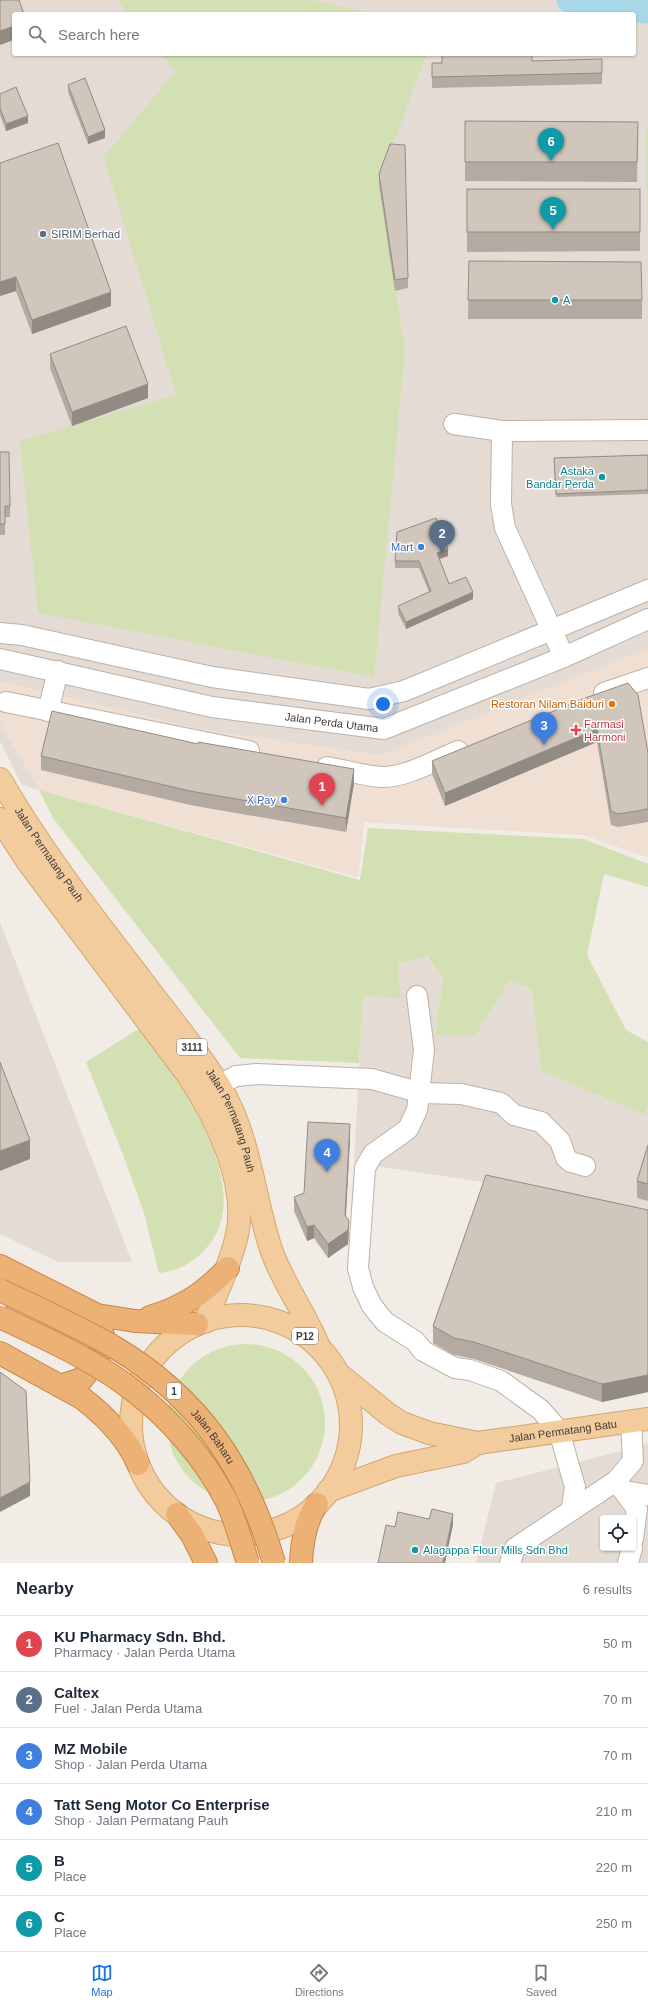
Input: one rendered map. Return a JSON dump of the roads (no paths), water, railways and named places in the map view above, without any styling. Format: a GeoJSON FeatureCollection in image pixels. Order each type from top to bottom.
{"type":"FeatureCollection","features":[{"type":"Feature","properties":{"kind":"highway"},"geometry":{"type":"LineString","coordinates":[[0,1266],[97,1315],[123,1320],[201,1323]]}},
{"type":"Feature","properties":{"kind":"highway"},"geometry":{"type":"LineString","coordinates":[[123,1320],[147,1318],[170,1311],[192,1300],[211,1285],[228,1268]]}},
{"type":"Feature","properties":{"kind":"highway","name":"Jalan Baharu"},"geometry":{"type":"LineString","coordinates":[[0,1290],[114,1347],[156,1376],[189,1405],[231,1460],[256,1508],[274,1563]]}},
{"type":"Feature","properties":{"kind":"highway"},"geometry":{"type":"LineString","coordinates":[[60,1386],[82,1379],[97,1360],[104,1340],[97,1315]]}},
{"type":"Feature","properties":{"kind":"highway","name":"1"},"geometry":{"type":"LineString","coordinates":[[0,1317],[80,1357],[110,1374],[135,1391],[161,1416],[197,1457],[226,1501],[236,1525],[248,1563]]}},
{"type":"Feature","properties":{"kind":"highway"},"geometry":{"type":"LineString","coordinates":[[0,1353],[82,1398],[105,1417],[133,1453],[138,1464]]}},
{"type":"Feature","properties":{"kind":"highway"},"geometry":{"type":"LineString","coordinates":[[301,1563],[306,1528],[310,1514],[322,1497]]}},
{"type":"Feature","properties":{"kind":"highway"},"geometry":{"type":"LineString","coordinates":[[177,1514],[192,1535],[206,1563]]}},
{"type":"Feature","properties":{"kind":"main road","name":"Jalan Permatang Pauh"},"geometry":{"type":"LineString","coordinates":[[0,779],[37,840],[219,1085],[228,1102],[244,1141],[272,1253],[291,1292],[311,1327],[320,1349]]}},
{"type":"Feature","properties":{"kind":"main road","name":"Jalan Permatang Pauh"},"geometry":{"type":"LineString","coordinates":[[0,819],[26,861],[170,1050],[198,1091],[210,1112],[226,1148],[236,1181],[238,1225],[237,1238],[228,1268],[201,1323]]}},
{"type":"Feature","properties":{"kind":"main road","name":"P12"},"geometry":{"type":"LineString","coordinates":[[232,1316],[260,1317],[286,1325],[298,1332],[320,1349],[338,1373],[348,1399],[351,1427],[350,1441],[342,1467],[322,1497],[306,1512],[282,1526],[249,1534],[215,1531],[189,1521],[177,1514],[158,1497],[150,1487],[138,1464],[131,1434],[131,1419],[133,1404],[140,1382],[150,1362],[160,1350],[171,1340],[201,1323],[232,1316]]}},
{"type":"Feature","properties":{"kind":"main road","name":"Jalan Permatang Batu"},"geometry":{"type":"LineString","coordinates":[[338,1373],[388,1414],[402,1423],[429,1433],[478,1443],[640,1420]]}},
{"type":"Feature","properties":{"kind":"main road","name":"Jalan Permatang Batu"},"geometry":{"type":"LineString","coordinates":[[322,1497],[396,1466],[463,1452],[478,1443]]}},
{"type":"Feature","properties":{"kind":"street"},"geometry":{"type":"LineString","coordinates":[[454,424],[502,431],[648,430]]}},
{"type":"Feature","properties":{"kind":"street"},"geometry":{"type":"LineString","coordinates":[[502,431],[501,504],[505,528],[564,657]]}},
{"type":"Feature","properties":{"kind":"street"},"geometry":{"type":"LineString","coordinates":[[0,633],[22,635],[212,677],[369,699],[404,691],[648,590]]}},
{"type":"Feature","properties":{"kind":"street","name":"Jalan Perda Utama"},"geometry":{"type":"LineString","coordinates":[[0,659],[212,707],[384,728],[564,657],[648,619]]}},
{"type":"Feature","properties":{"kind":"street"},"geometry":{"type":"LineString","coordinates":[[48,711],[58,671]]}},
{"type":"Feature","properties":{"kind":"street"},"geometry":{"type":"LineString","coordinates":[[584,699],[648,678]]}},
{"type":"Feature","properties":{"kind":"street"},"geometry":{"type":"LineString","coordinates":[[6,702],[264,754]]}},
{"type":"Feature","properties":{"kind":"street"},"geometry":{"type":"LineString","coordinates":[[310,763],[371,775],[394,775],[405,773],[474,744]]}},
{"type":"Feature","properties":{"kind":"street"},"geometry":{"type":"LineString","coordinates":[[417,996],[424,1050],[421,1093],[417,1110],[408,1128],[373,1154],[365,1168],[358,1268],[363,1287],[372,1306],[385,1322],[415,1340],[423,1351],[455,1368],[470,1370],[501,1381],[541,1410],[560,1432],[575,1487],[572,1508]]}},
{"type":"Feature","properties":{"kind":"street"},"geometry":{"type":"LineString","coordinates":[[219,1085],[236,1076],[257,1074],[372,1079],[421,1093],[461,1094],[501,1103],[514,1115],[541,1122],[560,1141],[566,1158],[571,1162],[585,1166]]}},
{"type":"Feature","properties":{"kind":"street"},"geometry":{"type":"LineString","coordinates":[[510,1563],[515,1548],[572,1508],[620,1486],[633,1461],[640,1420]]}},
{"type":"Feature","properties":{"kind":"street"},"geometry":{"type":"LineString","coordinates":[[620,1486],[648,1495]]}},
{"type":"Feature","properties":{"kind":"street"},"geometry":{"type":"LineString","coordinates":[[620,1486],[637,1509],[636,1516]]}},
{"type":"Feature","properties":{"kind":"street"},"geometry":{"type":"LineString","coordinates":[[628,1563],[631,1551]]}},
{"type":"Feature","properties":{"kind":"waterway"},"geometry":{"type":"LineString","coordinates":[[570,0],[648,10]]}},
{"type":"Feature","properties":{"kind":"place","name":"C"},"geometry":{"type":"Point","coordinates":[551,161]}},
{"type":"Feature","properties":{"kind":"place","name":"B"},"geometry":{"type":"Point","coordinates":[553,230]}},
{"type":"Feature","properties":{"kind":"place","name":"SIRIM Berhad"},"geometry":{"type":"Point","coordinates":[43,234]}},
{"type":"Feature","properties":{"kind":"place","name":"A"},"geometry":{"type":"Point","coordinates":[555,300]}},
{"type":"Feature","properties":{"kind":"place","name":"Astaka Bandar Perda"},"geometry":{"type":"Point","coordinates":[602,477]}},
{"type":"Feature","properties":{"kind":"place","name":"Mart"},"geometry":{"type":"Point","coordinates":[421,547]}},
{"type":"Feature","properties":{"kind":"place","name":"Caltex"},"geometry":{"type":"Point","coordinates":[442,553]}},
{"type":"Feature","properties":{"kind":"place","name":"Restoran Nilam Baiduri"},"geometry":{"type":"Point","coordinates":[612,704]}},
{"type":"Feature","properties":{"kind":"place","name":"Farmasi Harmoni"},"geometry":{"type":"Point","coordinates":[576,730]}},
{"type":"Feature","properties":{"kind":"place","name":"MZ Mobile"},"geometry":{"type":"Point","coordinates":[544,745]}},
{"type":"Feature","properties":{"kind":"place","name":"X Pay"},"geometry":{"type":"Point","coordinates":[284,800]}},
{"type":"Feature","properties":{"kind":"place","name":"KU Pharmacy Sdn. Bhd."},"geometry":{"type":"Point","coordinates":[322,806]}},
{"type":"Feature","properties":{"kind":"place","name":"Tatt Seng Motor Co Enterprise"},"geometry":{"type":"Point","coordinates":[327,1172]}},
{"type":"Feature","properties":{"kind":"place","name":"Alagappa Flour Mills Sdn Bhd"},"geometry":{"type":"Point","coordinates":[415,1550]}}]}
